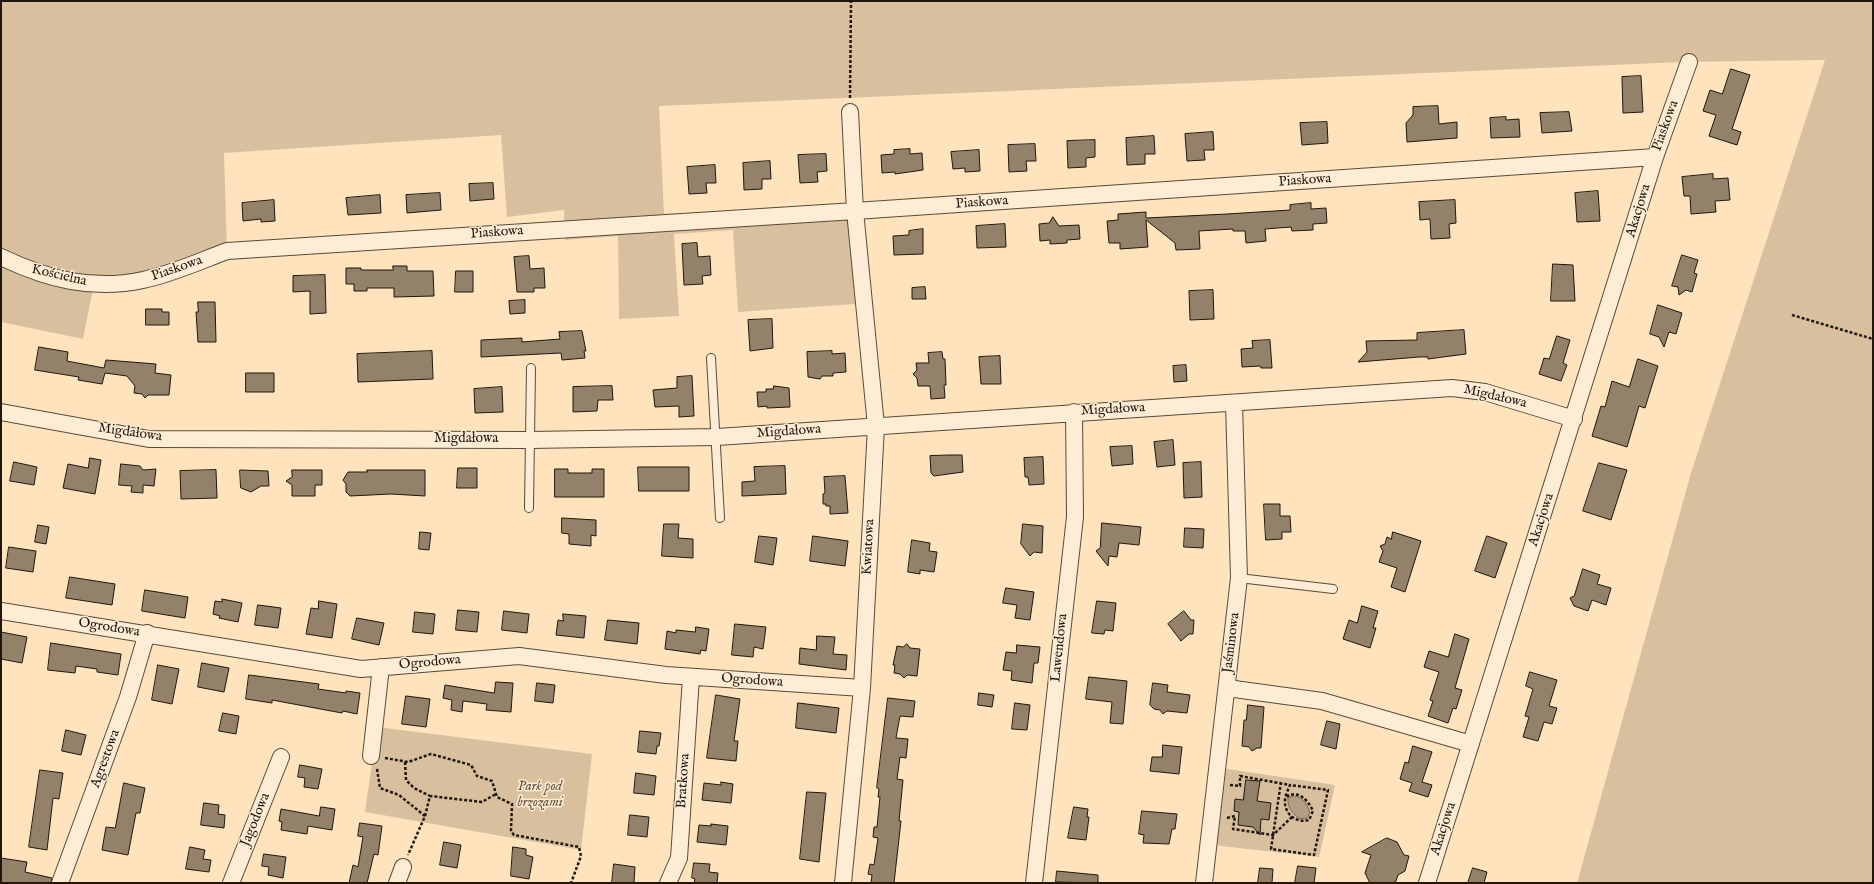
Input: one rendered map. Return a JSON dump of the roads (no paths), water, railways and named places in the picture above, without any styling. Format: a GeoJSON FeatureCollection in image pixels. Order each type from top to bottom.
{"type":"FeatureCollection","features":[{"type":"Feature","properties":{"kind":"street","name":"Piaskowa"},"geometry":{"type":"LineString","coordinates":[[144,280],[179,270],[227,250],[855,211],[1655,157],[1689,62]]}},
{"type":"Feature","properties":{"kind":"street"},"geometry":{"type":"LineString","coordinates":[[850,112],[855,211]]}},
{"type":"Feature","properties":{"kind":"street","name":"Akacjowa"},"geometry":{"type":"LineString","coordinates":[[1427,883],[1574,419],[1655,157]]}},
{"type":"Feature","properties":{"kind":"street","name":"Kwiatowa"},"geometry":{"type":"LineString","coordinates":[[843,883],[862,688],[876,426],[855,211]]}},
{"type":"Feature","properties":{"kind":"street","name":"Kościelna"},"geometry":{"type":"LineString","coordinates":[[1,257],[31,271],[74,282],[122,284],[144,280]]}},
{"type":"Feature","properties":{"kind":"street","name":"Migdałowa"},"geometry":{"type":"LineString","coordinates":[[1,412],[149,439],[530,440],[715,437],[1452,388],[1485,392],[1574,419]]}},
{"type":"Feature","properties":{"kind":"street","name":"Jaśminowa"},"geometry":{"type":"LineString","coordinates":[[1204,883],[1239,578],[1234,403]]}},
{"type":"Feature","properties":{"kind":"street","name":"Lawendowa"},"geometry":{"type":"LineString","coordinates":[[1034,883],[1075,517],[1074,412]]}},
{"type":"Feature","properties":{"kind":"street","name":"Ogrodowa"},"geometry":{"type":"LineString","coordinates":[[1,611],[147,633],[361,669],[519,656],[666,675],[862,688]]}},
{"type":"Feature","properties":{"kind":"street","name":"Agrestowa"},"geometry":{"type":"LineString","coordinates":[[60,883],[128,697],[147,633]]}},
{"type":"Feature","properties":{"kind":"street"},"geometry":{"type":"LineString","coordinates":[[371,756],[381,667]]}},
{"type":"Feature","properties":{"kind":"street","name":"Bratkowa"},"geometry":{"type":"LineString","coordinates":[[668,883],[679,858],[691,677]]}},
{"type":"Feature","properties":{"kind":"street"},"geometry":{"type":"LineString","coordinates":[[1226,688],[1322,701],[1471,744]]}},
{"type":"Feature","properties":{"kind":"street","name":"Jagodowa"},"geometry":{"type":"LineString","coordinates":[[231,883],[281,757]]}},
{"type":"Feature","properties":{"kind":"street"},"geometry":{"type":"LineString","coordinates":[[397,883],[403,867]]}},
{"type":"Feature","properties":{"kind":"lane"},"geometry":{"type":"LineString","coordinates":[[711,358],[720,518]]}},
{"type":"Feature","properties":{"kind":"lane"},"geometry":{"type":"LineString","coordinates":[[529,508],[531,368]]}},
{"type":"Feature","properties":{"kind":"lane"},"geometry":{"type":"LineString","coordinates":[[1239,578],[1333,589]]}},
{"type":"Feature","properties":{"kind":"park label","name":"Park pod brzozami"},"geometry":{"type":"Point","coordinates":[540,796]}}]}
